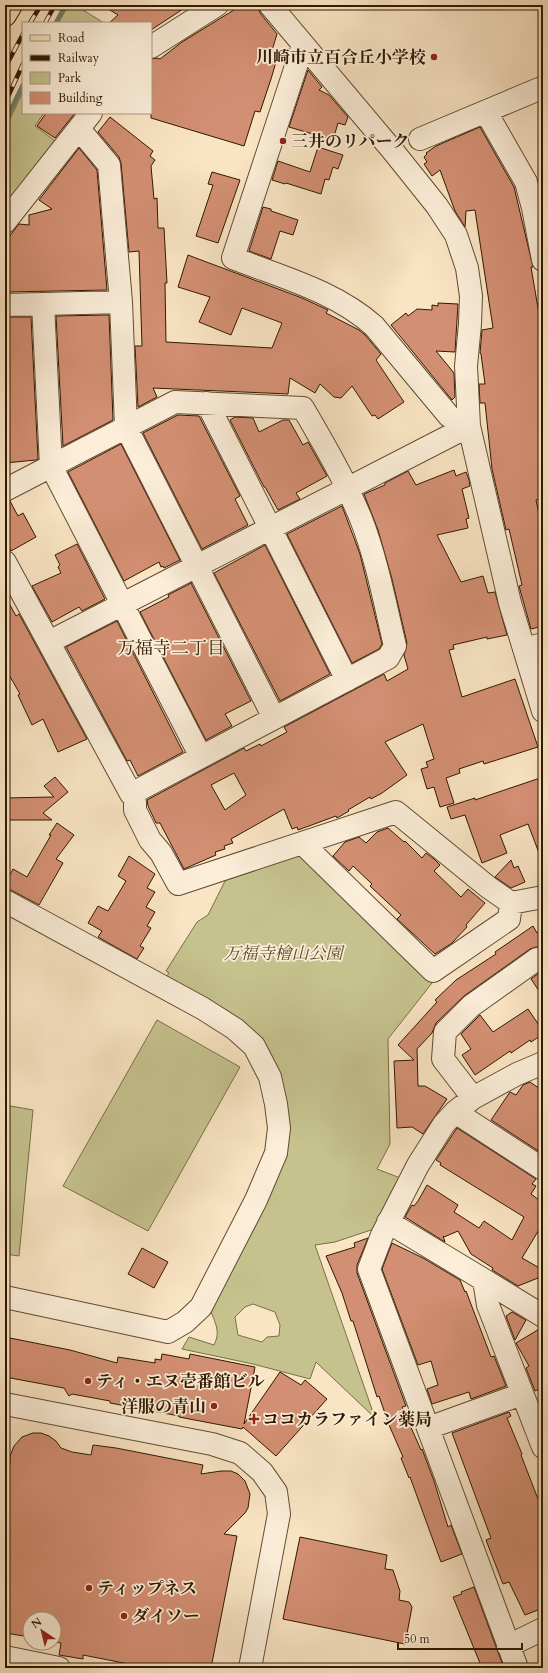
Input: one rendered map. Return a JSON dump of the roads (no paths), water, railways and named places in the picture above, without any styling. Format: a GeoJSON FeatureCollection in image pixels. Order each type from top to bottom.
{"type":"FeatureCollection","features":[{"type":"Feature","properties":{"kind":"main road"},"geometry":{"type":"LineString","coordinates":[[5,15],[11,5]]}},
{"type":"Feature","properties":{"kind":"street"},"geometry":{"type":"LineString","coordinates":[[152,46],[217,5]]}},
{"type":"Feature","properties":{"kind":"street"},"geometry":{"type":"LineString","coordinates":[[270,5],[393,151],[437,206],[456,235],[467,268],[471,296],[466,366],[469,426],[510,603],[533,647],[543,711]]}},
{"type":"Feature","properties":{"kind":"street"},"geometry":{"type":"LineString","coordinates":[[303,45],[233,258],[328,296],[360,314],[374,326],[449,416],[469,426]]}},
{"type":"Feature","properties":{"kind":"street"},"geometry":{"type":"LineString","coordinates":[[420,139],[539,90]]}},
{"type":"Feature","properties":{"kind":"street"},"geometry":{"type":"LineString","coordinates":[[486,112],[526,182],[533,208],[543,260]]}},
{"type":"Feature","properties":{"kind":"street"},"geometry":{"type":"LineString","coordinates":[[5,222],[85,121],[109,166],[120,302],[126,427],[274,718]]}},
{"type":"Feature","properties":{"kind":"street"},"geometry":{"type":"LineString","coordinates":[[5,304],[120,302]]}},
{"type":"Feature","properties":{"kind":"street"},"geometry":{"type":"LineString","coordinates":[[42,304],[51,466],[201,757]]}},
{"type":"Feature","properties":{"kind":"street"},"geometry":{"type":"LineString","coordinates":[[5,490],[175,402],[303,408],[347,488],[361,521],[375,564],[395,646],[388,658],[130,794],[5,562]]}},
{"type":"Feature","properties":{"kind":"street"},"geometry":{"type":"LineString","coordinates":[[207,403],[347,680]]}},
{"type":"Feature","properties":{"kind":"street"},"geometry":{"type":"LineString","coordinates":[[49,642],[469,426]]}},
{"type":"Feature","properties":{"kind":"street"},"geometry":{"type":"LineString","coordinates":[[135,803],[135,810],[150,840],[161,853],[178,884],[396,812],[488,887],[511,903],[543,897]]}},
{"type":"Feature","properties":{"kind":"street"},"geometry":{"type":"LineString","coordinates":[[302,843],[432,971],[509,919],[511,903]]}},
{"type":"Feature","properties":{"kind":"street"},"geometry":{"type":"LineString","coordinates":[[5,901],[202,1008],[235,1029],[254,1046],[270,1077],[276,1104],[279,1128],[276,1153],[256,1200],[201,1307],[185,1322],[168,1332],[5,1297]]}},
{"type":"Feature","properties":{"kind":"street"},"geometry":{"type":"LineString","coordinates":[[473,1098],[443,1059],[445,1032],[471,1006],[537,958]]}},
{"type":"Feature","properties":{"kind":"street"},"geometry":{"type":"LineString","coordinates":[[517,1668],[369,1269],[388,1222],[430,1145],[444,1124],[455,1112],[473,1098],[517,1074],[543,1063]]}},
{"type":"Feature","properties":{"kind":"street"},"geometry":{"type":"LineString","coordinates":[[455,1112],[543,1168]]}},
{"type":"Feature","properties":{"kind":"street"},"geometry":{"type":"LineString","coordinates":[[388,1222],[543,1316]]}},
{"type":"Feature","properties":{"kind":"street"},"geometry":{"type":"LineString","coordinates":[[484,1280],[488,1304],[543,1447]]}},
{"type":"Feature","properties":{"kind":"street"},"geometry":{"type":"LineString","coordinates":[[428,1428],[522,1394]]}},
{"type":"Feature","properties":{"kind":"street"},"geometry":{"type":"LineString","coordinates":[[5,1404],[212,1444],[240,1453],[262,1472],[276,1492],[280,1514],[250,1668]]}},
{"type":"Feature","properties":{"kind":"street"},"geometry":{"type":"LineString","coordinates":[[508,1646],[543,1629]]}},
{"type":"Feature","properties":{"kind":"street"},"geometry":{"type":"LineString","coordinates":[[5,1657],[59,1668]]}},
{"type":"Feature","properties":{"kind":"waterway"},"geometry":{"type":"LineString","coordinates":[[57,22],[66,5]]}},
{"type":"Feature","properties":{"kind":"waterway"},"geometry":{"type":"LineString","coordinates":[[5,122],[22,87]]}},
{"type":"Feature","properties":{"kind":"railway"},"geometry":{"type":"LineString","coordinates":[[31,22],[41,5]]}},
{"type":"Feature","properties":{"kind":"railway"},"geometry":{"type":"LineString","coordinates":[[46,22],[55,5]]}},
{"type":"Feature","properties":{"kind":"railway"},"geometry":{"type":"LineString","coordinates":[[5,68],[22,36]]}},
{"type":"Feature","properties":{"kind":"railway"},"geometry":{"type":"LineString","coordinates":[[5,103],[22,66]]}},
{"type":"Feature","properties":{"kind":"place","name":"川崎市立百合丘小学校"},"geometry":{"type":"Point","coordinates":[434,57]}},
{"type":"Feature","properties":{"kind":"place","name":"三井のリパーク"},"geometry":{"type":"Point","coordinates":[283,141]}},
{"type":"Feature","properties":{"kind":"place","name":"ティ・エヌ壱番館ビル"},"geometry":{"type":"Point","coordinates":[88,1381]}},
{"type":"Feature","properties":{"kind":"place","name":"洋服の青山"},"geometry":{"type":"Point","coordinates":[214,1406]}},
{"type":"Feature","properties":{"kind":"place","name":"ココカラファイン薬局"},"geometry":{"type":"Point","coordinates":[254,1419]}},
{"type":"Feature","properties":{"kind":"place","name":"ティップネス"},"geometry":{"type":"Point","coordinates":[89,1588]}},
{"type":"Feature","properties":{"kind":"place","name":"ダイソー"},"geometry":{"type":"Point","coordinates":[124,1616]}},
{"type":"Feature","properties":{"kind":"district","name":"万福寺二丁目"},"geometry":{"type":"Point","coordinates":[171,648]}},
{"type":"Feature","properties":{"kind":"park label","name":"万福寺檜山公園"},"geometry":{"type":"Point","coordinates":[283,953]}}]}
